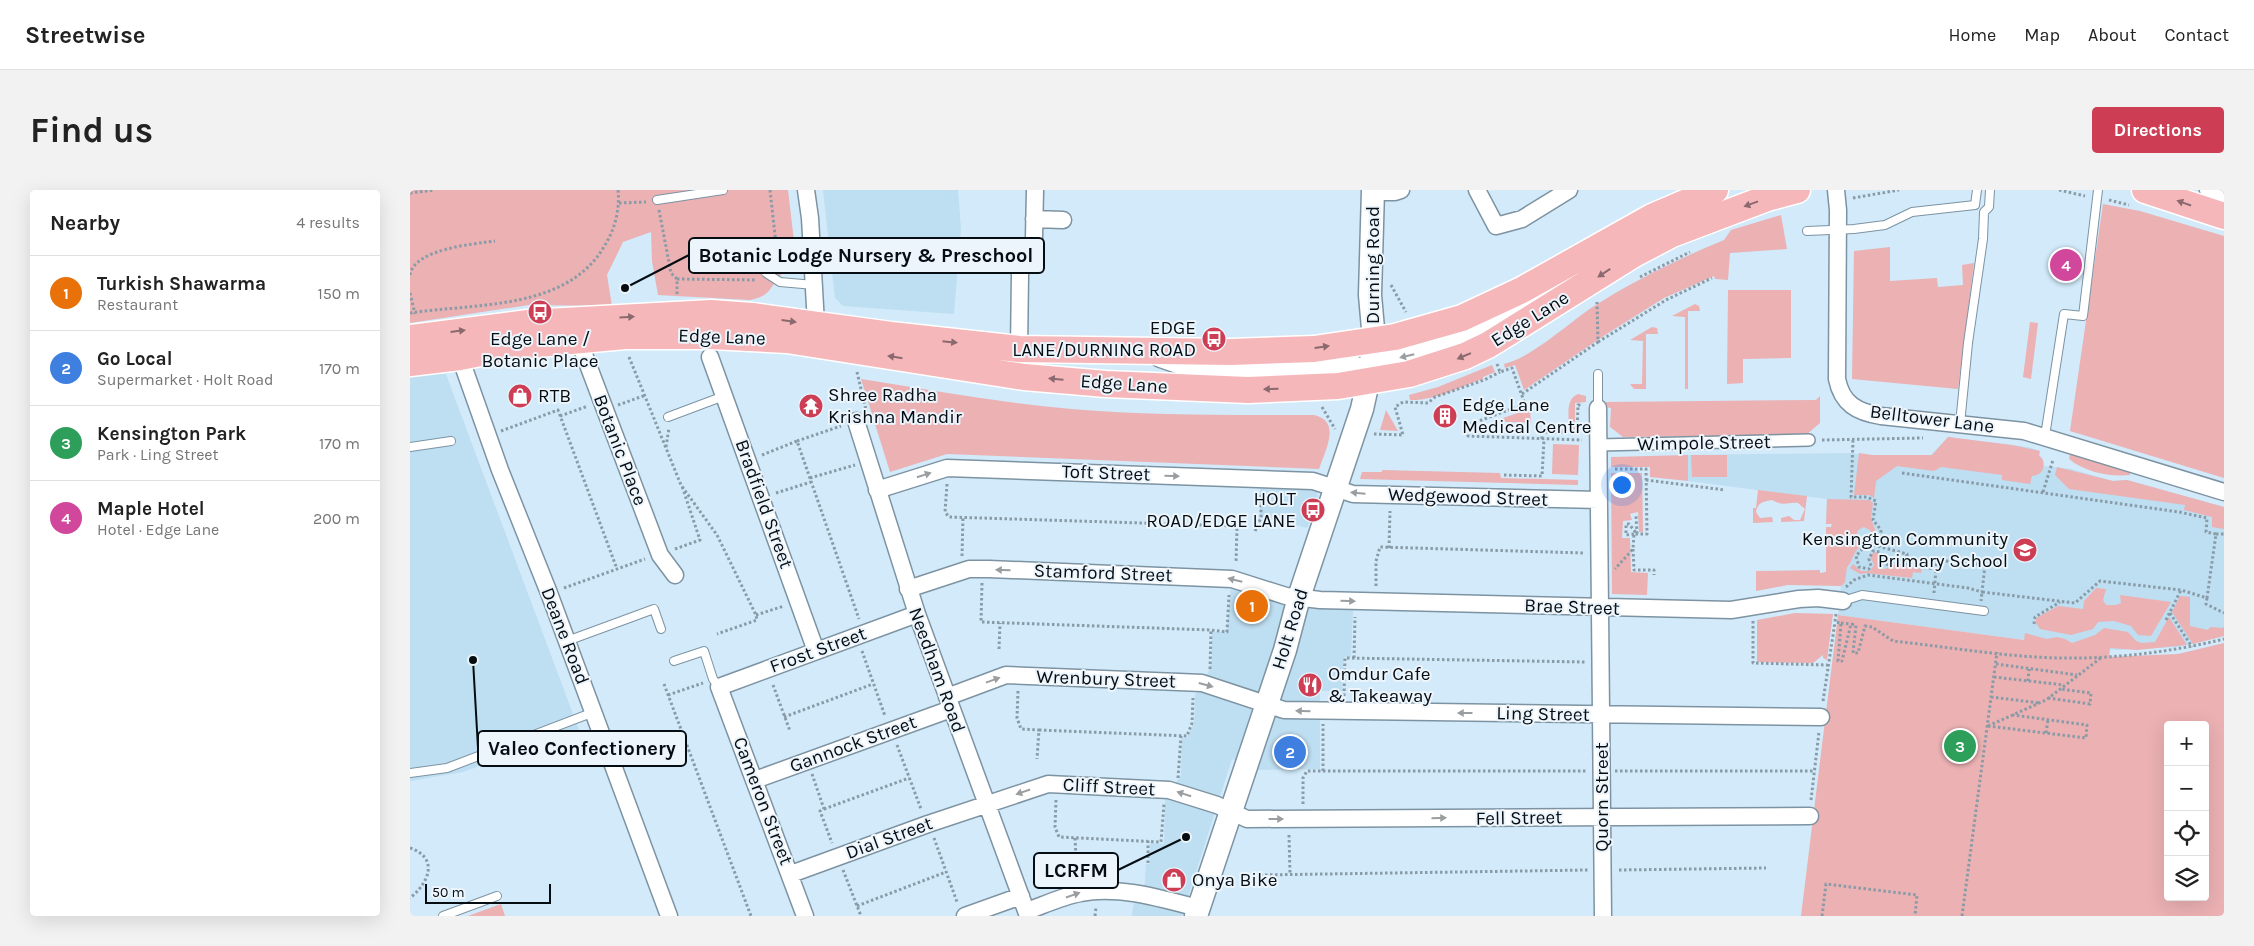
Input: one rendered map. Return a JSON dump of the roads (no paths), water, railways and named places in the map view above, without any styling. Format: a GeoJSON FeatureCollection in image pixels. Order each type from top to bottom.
{"type":"FeatureCollection","features":[{"type":"Feature","properties":{"kind":"highway","name":"Edge Lane"},"geometry":{"type":"LineString","coordinates":[[410,363],[460,357],[517,346],[579,330],[676,314],[752,316],[1019,348],[1144,351],[1285,351],[1374,340],[1416,333],[1462,318],[1522,290],[1652,217],[1714,190]]}},
{"type":"Feature","properties":{"kind":"highway","name":"Edge Lane"},"geometry":{"type":"LineString","coordinates":[[410,338],[528,323],[711,346],[788,340],[1024,376],[1106,384],[1248,390],[1309,388],[1368,382],[1409,374],[1465,356],[1587,294],[1634,254],[1672,234],[1767,198],[1797,190]]}},
{"type":"Feature","properties":{"kind":"highway"},"geometry":{"type":"LineString","coordinates":[[2144,190],[2224,216]]}},
{"type":"Feature","properties":{"kind":"main road","name":"Durning Road"},"geometry":{"type":"LineString","coordinates":[[1373,191],[1370,295],[1374,340]]}},
{"type":"Feature","properties":{"kind":"main road"},"geometry":{"type":"LineString","coordinates":[[1374,340],[1377,347],[1386,356],[1395,359],[1404,358],[1480,332],[1546,295],[1587,294]]}},
{"type":"Feature","properties":{"kind":"main road","name":"Holt Road"},"geometry":{"type":"LineString","coordinates":[[1197,912],[1288,640],[1299,597],[1336,489],[1368,382],[1374,340]]}},
{"type":"Feature","properties":{"kind":"main road"},"geometry":{"type":"LineString","coordinates":[[1144,351],[1184,364],[1273,367],[1351,366],[1363,372],[1368,382]]}},
{"type":"Feature","properties":{"kind":"street"},"geometry":{"type":"LineString","coordinates":[[806,190],[816,324]]}},
{"type":"Feature","properties":{"kind":"street"},"geometry":{"type":"LineString","coordinates":[[1034,238],[1035,190]]}},
{"type":"Feature","properties":{"kind":"street"},"geometry":{"type":"LineString","coordinates":[[1373,191],[1395,192],[1401,190]]}},
{"type":"Feature","properties":{"kind":"street"},"geometry":{"type":"LineString","coordinates":[[1478,190],[1496,226],[1522,219],[1569,190]]}},
{"type":"Feature","properties":{"kind":"street"},"geometry":{"type":"LineString","coordinates":[[2208,190],[2224,194]]}},
{"type":"Feature","properties":{"kind":"street","name":"Belltower Lane"},"geometry":{"type":"LineString","coordinates":[[1836,195],[1838,229],[1837,379],[1840,391],[1854,407],[1868,414],[2024,431],[2224,492]]}},
{"type":"Feature","properties":{"kind":"street"},"geometry":{"type":"LineString","coordinates":[[1034,219],[1062,220]]}},
{"type":"Feature","properties":{"kind":"street"},"geometry":{"type":"LineString","coordinates":[[1019,348],[1020,274]]}},
{"type":"Feature","properties":{"kind":"street","name":"Botanic Place"},"geometry":{"type":"LineString","coordinates":[[579,330],[603,405],[660,554],[675,575]]}},
{"type":"Feature","properties":{"kind":"street","name":"Bradfield Street"},"geometry":{"type":"LineString","coordinates":[[711,346],[724,396],[816,651]]}},
{"type":"Feature","properties":{"kind":"street","name":"Deane Road"},"geometry":{"type":"LineString","coordinates":[[460,357],[464,372],[594,712],[669,916]]}},
{"type":"Feature","properties":{"kind":"street","name":"Quorn Street"},"geometry":{"type":"LineString","coordinates":[[1598,408],[1603,916]]}},
{"type":"Feature","properties":{"kind":"street","name":"Needham Road"},"geometry":{"type":"LineString","coordinates":[[856,421],[908,589],[1025,908]]}},
{"type":"Feature","properties":{"kind":"street","name":"Wimpole Street"},"geometry":{"type":"LineString","coordinates":[[1599,445],[1809,440]]}},
{"type":"Feature","properties":{"kind":"street","name":"Toft Street"},"geometry":{"type":"LineString","coordinates":[[877,490],[947,468],[1313,481],[1336,489]]}},
{"type":"Feature","properties":{"kind":"street","name":"Wedgewood Street"},"geometry":{"type":"LineString","coordinates":[[1336,489],[1353,494],[1599,500]]}},
{"type":"Feature","properties":{"kind":"street","name":"Stamford Street"},"geometry":{"type":"LineString","coordinates":[[908,589],[966,570],[982,569],[1232,579],[1286,596],[1299,597]]}},
{"type":"Feature","properties":{"kind":"street","name":"Brae Street"},"geometry":{"type":"LineString","coordinates":[[1299,597],[1375,602],[1731,610],[1754,608],[1799,598],[1840,601]]}},
{"type":"Feature","properties":{"kind":"street","name":"Frost Street"},"geometry":{"type":"LineString","coordinates":[[716,683],[767,668],[917,614]]}},
{"type":"Feature","properties":{"kind":"street","name":"Wrenbury Street"},"geometry":{"type":"LineString","coordinates":[[949,703],[1006,675],[1199,683],[1266,704]]}},
{"type":"Feature","properties":{"kind":"street","name":"Cameron Street"},"geometry":{"type":"LineString","coordinates":[[716,683],[806,916]]}},
{"type":"Feature","properties":{"kind":"street","name":"Gannock Street"},"geometry":{"type":"LineString","coordinates":[[755,780],[891,730],[949,703]]}},
{"type":"Feature","properties":{"kind":"street","name":"Ling Street"},"geometry":{"type":"LineString","coordinates":[[1266,704],[1284,710],[1344,712],[1820,717]]}},
{"type":"Feature","properties":{"kind":"street","name":"Cliff Street"},"geometry":{"type":"LineString","coordinates":[[987,804],[1048,784],[1057,784],[1169,790],[1216,805],[1229,812]]}},
{"type":"Feature","properties":{"kind":"street","name":"Dial Street"},"geometry":{"type":"LineString","coordinates":[[791,874],[987,804]]}},
{"type":"Feature","properties":{"kind":"street","name":"Fell Street"},"geometry":{"type":"LineString","coordinates":[[1229,812],[1247,819],[1296,820],[1810,816]]}},
{"type":"Feature","properties":{"kind":"street"},"geometry":{"type":"LineString","coordinates":[[962,912],[1025,908],[1082,892],[1140,893],[1197,912]]}},
{"type":"Feature","properties":{"kind":"lane"},"geometry":{"type":"LineString","coordinates":[[657,200],[723,190]]}},
{"type":"Feature","properties":{"kind":"lane"},"geometry":{"type":"LineString","coordinates":[[1807,231],[1885,225],[1912,212],[1975,205],[1977,190]]}},
{"type":"Feature","properties":{"kind":"lane"},"geometry":{"type":"LineString","coordinates":[[1960,424],[1969,336],[1983,239],[1984,212],[1990,207],[1990,190]]}},
{"type":"Feature","properties":{"kind":"lane"},"geometry":{"type":"LineString","coordinates":[[2045,436],[2064,314],[2083,316],[2098,190]]}},
{"type":"Feature","properties":{"kind":"lane"},"geometry":{"type":"LineString","coordinates":[[766,273],[780,282],[814,284]]}},
{"type":"Feature","properties":{"kind":"lane"},"geometry":{"type":"LineString","coordinates":[[1598,374],[1598,408]]}},
{"type":"Feature","properties":{"kind":"lane"},"geometry":{"type":"LineString","coordinates":[[668,417],[724,396]]}},
{"type":"Feature","properties":{"kind":"lane"},"geometry":{"type":"LineString","coordinates":[[410,447],[451,441]]}},
{"type":"Feature","properties":{"kind":"lane"},"geometry":{"type":"LineString","coordinates":[[1840,601],[1862,595],[1984,611]]}},
{"type":"Feature","properties":{"kind":"lane"},"geometry":{"type":"LineString","coordinates":[[567,641],[654,609],[661,629]]}},
{"type":"Feature","properties":{"kind":"lane"},"geometry":{"type":"LineString","coordinates":[[674,661],[704,651],[716,683]]}},
{"type":"Feature","properties":{"kind":"lane"},"geometry":{"type":"LineString","coordinates":[[410,773],[447,768],[594,712]]}},
{"type":"Feature","properties":{"kind":"lane"},"geometry":{"type":"LineString","coordinates":[[444,916],[497,896]]}},
{"type":"Feature","properties":{"kind":"place","name":"Maple Hotel"},"geometry":{"type":"Point","coordinates":[2066,265]}},
{"type":"Feature","properties":{"kind":"place","name":"Botanic Lodge Nursery & Preschool"},"geometry":{"type":"Point","coordinates":[625,288]}},
{"type":"Feature","properties":{"kind":"place","name":"Edge Lane / Botanic Place"},"geometry":{"type":"Point","coordinates":[540,312]}},
{"type":"Feature","properties":{"kind":"place","name":"EDGE LANE/DURNING ROAD"},"geometry":{"type":"Point","coordinates":[1214,339]}},
{"type":"Feature","properties":{"kind":"place","name":"RTB"},"geometry":{"type":"Point","coordinates":[520,396]}},
{"type":"Feature","properties":{"kind":"place","name":"Shree Radha Krishna Mandir"},"geometry":{"type":"Point","coordinates":[811,406]}},
{"type":"Feature","properties":{"kind":"place","name":"Edge Lane Medical Centre"},"geometry":{"type":"Point","coordinates":[1445,416]}},
{"type":"Feature","properties":{"kind":"place","name":"HOLT ROAD/EDGE LANE"},"geometry":{"type":"Point","coordinates":[1313,510]}},
{"type":"Feature","properties":{"kind":"place","name":"Kensington Community Primary School"},"geometry":{"type":"Point","coordinates":[2025,550]}},
{"type":"Feature","properties":{"kind":"place","name":"Turkish Shawarma"},"geometry":{"type":"Point","coordinates":[1252,606]}},
{"type":"Feature","properties":{"kind":"place","name":"Valeo Confectionery"},"geometry":{"type":"Point","coordinates":[473,660]}},
{"type":"Feature","properties":{"kind":"place","name":"Omdur Cafe & Takeaway"},"geometry":{"type":"Point","coordinates":[1310,685]}},
{"type":"Feature","properties":{"kind":"place","name":"Kensington Park"},"geometry":{"type":"Point","coordinates":[1960,746]}},
{"type":"Feature","properties":{"kind":"place","name":"Go Local"},"geometry":{"type":"Point","coordinates":[1290,752]}},
{"type":"Feature","properties":{"kind":"place","name":"LCRFM"},"geometry":{"type":"Point","coordinates":[1186,837]}},
{"type":"Feature","properties":{"kind":"place","name":"Onya Bike"},"geometry":{"type":"Point","coordinates":[1174,880]}}]}
